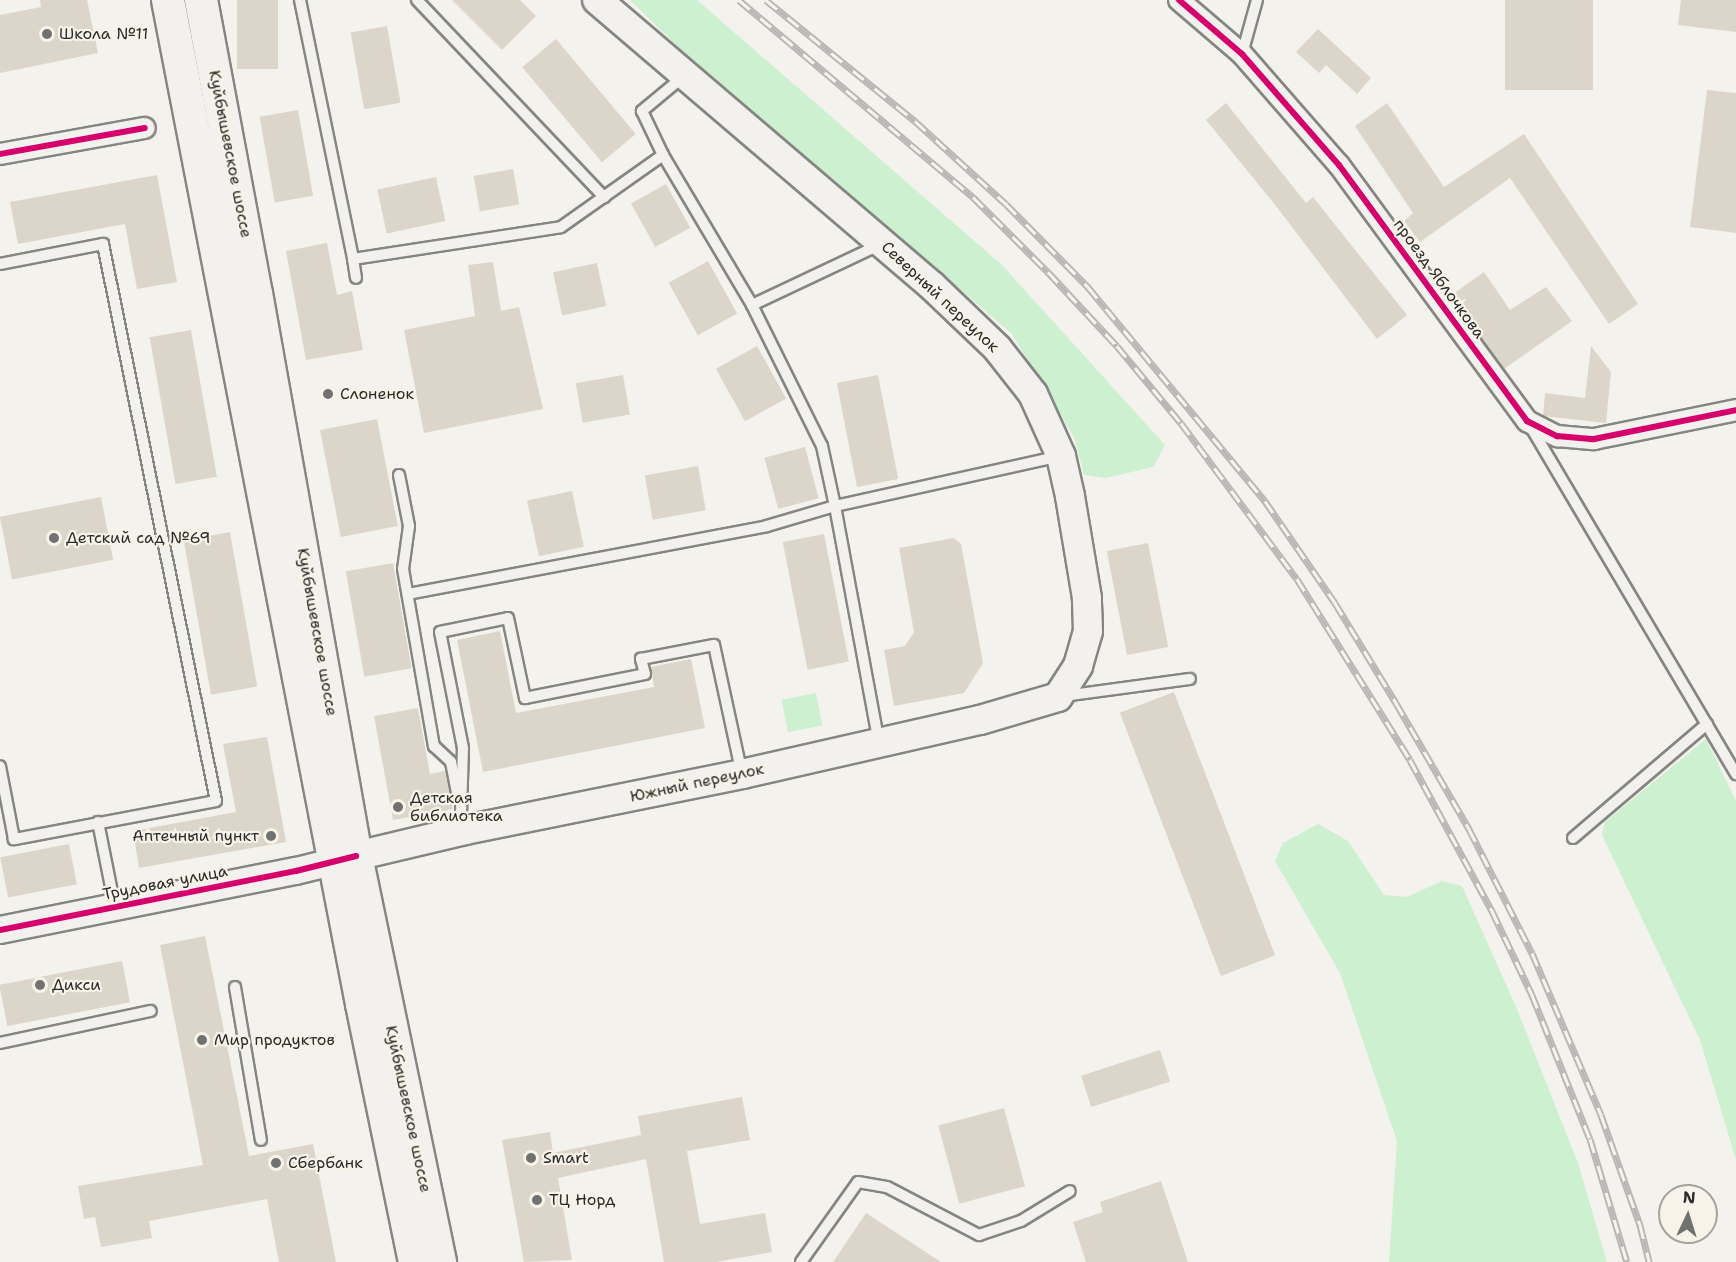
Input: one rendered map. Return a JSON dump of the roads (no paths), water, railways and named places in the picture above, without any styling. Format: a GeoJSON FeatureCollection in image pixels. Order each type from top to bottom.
{"type":"FeatureCollection","features":[{"type":"Feature","properties":{"kind":"main road","name":"Куйбышевское шоссе"},"geometry":{"type":"LineString","coordinates":[[161,0],[185,92]]}},
{"type":"Feature","properties":{"kind":"main road","name":"Куйбышевское шоссе"},"geometry":{"type":"LineString","coordinates":[[168,0],[185,92],[345,859],[440,1262]]}},
{"type":"Feature","properties":{"kind":"main road","name":"Куйбышевское шоссе"},"geometry":{"type":"LineString","coordinates":[[201,0],[261,316],[345,859],[415,1262]]}},
{"type":"Feature","properties":{"kind":"main road","name":"Северный переулок"},"geometry":{"type":"LineString","coordinates":[[597,0],[882,243],[997,348],[1033,394],[1061,456],[1087,598],[1088,631],[1078,666],[1058,697]]}},
{"type":"Feature","properties":{"kind":"main road","name":"Южный переулок"},"geometry":{"type":"LineString","coordinates":[[345,859],[463,822],[742,774],[980,720],[1058,697]]}},
{"type":"Feature","properties":{"kind":"street","name":"проезд Яблочкова"},"geometry":{"type":"LineString","coordinates":[[1179,0],[1242,54],[1339,165],[1527,421],[1557,436],[1594,439],[1736,410]]}},
{"type":"Feature","properties":{"kind":"street"},"geometry":{"type":"LineString","coordinates":[[0,154],[145,128]]}},
{"type":"Feature","properties":{"kind":"street","name":"Трудовая улица"},"geometry":{"type":"LineString","coordinates":[[0,930],[345,859]]}},
{"type":"Feature","properties":{"kind":"lane"},"geometry":{"type":"LineString","coordinates":[[300,0],[356,278]]}},
{"type":"Feature","properties":{"kind":"lane"},"geometry":{"type":"LineString","coordinates":[[417,0],[604,197]]}},
{"type":"Feature","properties":{"kind":"lane"},"geometry":{"type":"LineString","coordinates":[[1242,54],[1257,0]]}},
{"type":"Feature","properties":{"kind":"lane"},"geometry":{"type":"LineString","coordinates":[[685,75],[642,111],[663,155],[752,305],[822,446],[879,743]]}},
{"type":"Feature","properties":{"kind":"lane"},"geometry":{"type":"LineString","coordinates":[[353,260],[561,227],[663,155]]}},
{"type":"Feature","properties":{"kind":"lane"},"geometry":{"type":"LineString","coordinates":[[752,305],[882,243]]}},
{"type":"Feature","properties":{"kind":"lane"},"geometry":{"type":"LineString","coordinates":[[0,264],[103,244],[216,801],[14,839],[0,766]]}},
{"type":"Feature","properties":{"kind":"lane"},"geometry":{"type":"LineString","coordinates":[[1527,421],[1736,774]]}},
{"type":"Feature","properties":{"kind":"lane"},"geometry":{"type":"LineString","coordinates":[[408,594],[767,526],[835,506],[1061,456]]}},
{"type":"Feature","properties":{"kind":"lane"},"geometry":{"type":"LineString","coordinates":[[399,475],[409,526],[403,569],[434,746],[451,762],[463,822]]}},
{"type":"Feature","properties":{"kind":"lane"},"geometry":{"type":"LineString","coordinates":[[463,822],[464,748],[440,632],[508,618],[525,698],[645,674],[641,658],[714,645],[742,774]]}},
{"type":"Feature","properties":{"kind":"lane"},"geometry":{"type":"LineString","coordinates":[[1058,697],[1190,679]]}},
{"type":"Feature","properties":{"kind":"lane"},"geometry":{"type":"LineString","coordinates":[[1573,837],[1707,724]]}},
{"type":"Feature","properties":{"kind":"lane"},"geometry":{"type":"LineString","coordinates":[[98,822],[115,907]]}},
{"type":"Feature","properties":{"kind":"lane"},"geometry":{"type":"LineString","coordinates":[[235,987],[261,1140]]}},
{"type":"Feature","properties":{"kind":"lane"},"geometry":{"type":"LineString","coordinates":[[0,1043],[151,1011]]}},
{"type":"Feature","properties":{"kind":"lane"},"geometry":{"type":"LineString","coordinates":[[801,1262],[858,1182],[887,1187],[979,1235],[1021,1221],[1070,1191]]}},
{"type":"Feature","properties":{"kind":"railway"},"geometry":{"type":"LineString","coordinates":[[739,0],[973,197],[1048,272],[1117,346],[1181,423],[1297,579],[1410,760],[1492,911],[1532,995],[1590,1139],[1627,1262]]}},
{"type":"Feature","properties":{"kind":"railway"},"geometry":{"type":"LineString","coordinates":[[766,0],[915,121],[1006,204],[1088,287],[1265,501],[1335,603],[1396,703],[1469,829],[1532,953],[1601,1115],[1640,1225],[1649,1262]]}},
{"type":"Feature","properties":{"kind":"place","name":"Школа №11"},"geometry":{"type":"Point","coordinates":[47,34]}},
{"type":"Feature","properties":{"kind":"place","name":"Слоненок"},"geometry":{"type":"Point","coordinates":[328,394]}},
{"type":"Feature","properties":{"kind":"place","name":"Детский сад №69"},"geometry":{"type":"Point","coordinates":[54,538]}},
{"type":"Feature","properties":{"kind":"place","name":"Детская библиотека"},"geometry":{"type":"Point","coordinates":[398,807]}},
{"type":"Feature","properties":{"kind":"place","name":"Аптечный пункт"},"geometry":{"type":"Point","coordinates":[271,836]}},
{"type":"Feature","properties":{"kind":"place","name":"Дикси"},"geometry":{"type":"Point","coordinates":[40,985]}},
{"type":"Feature","properties":{"kind":"place","name":"Мир продуктов"},"geometry":{"type":"Point","coordinates":[202,1040]}},
{"type":"Feature","properties":{"kind":"place","name":"Smart"},"geometry":{"type":"Point","coordinates":[531,1158]}},
{"type":"Feature","properties":{"kind":"place","name":"Сбербанк"},"geometry":{"type":"Point","coordinates":[276,1163]}},
{"type":"Feature","properties":{"kind":"place","name":"ТЦ Норд"},"geometry":{"type":"Point","coordinates":[537,1200]}}]}
